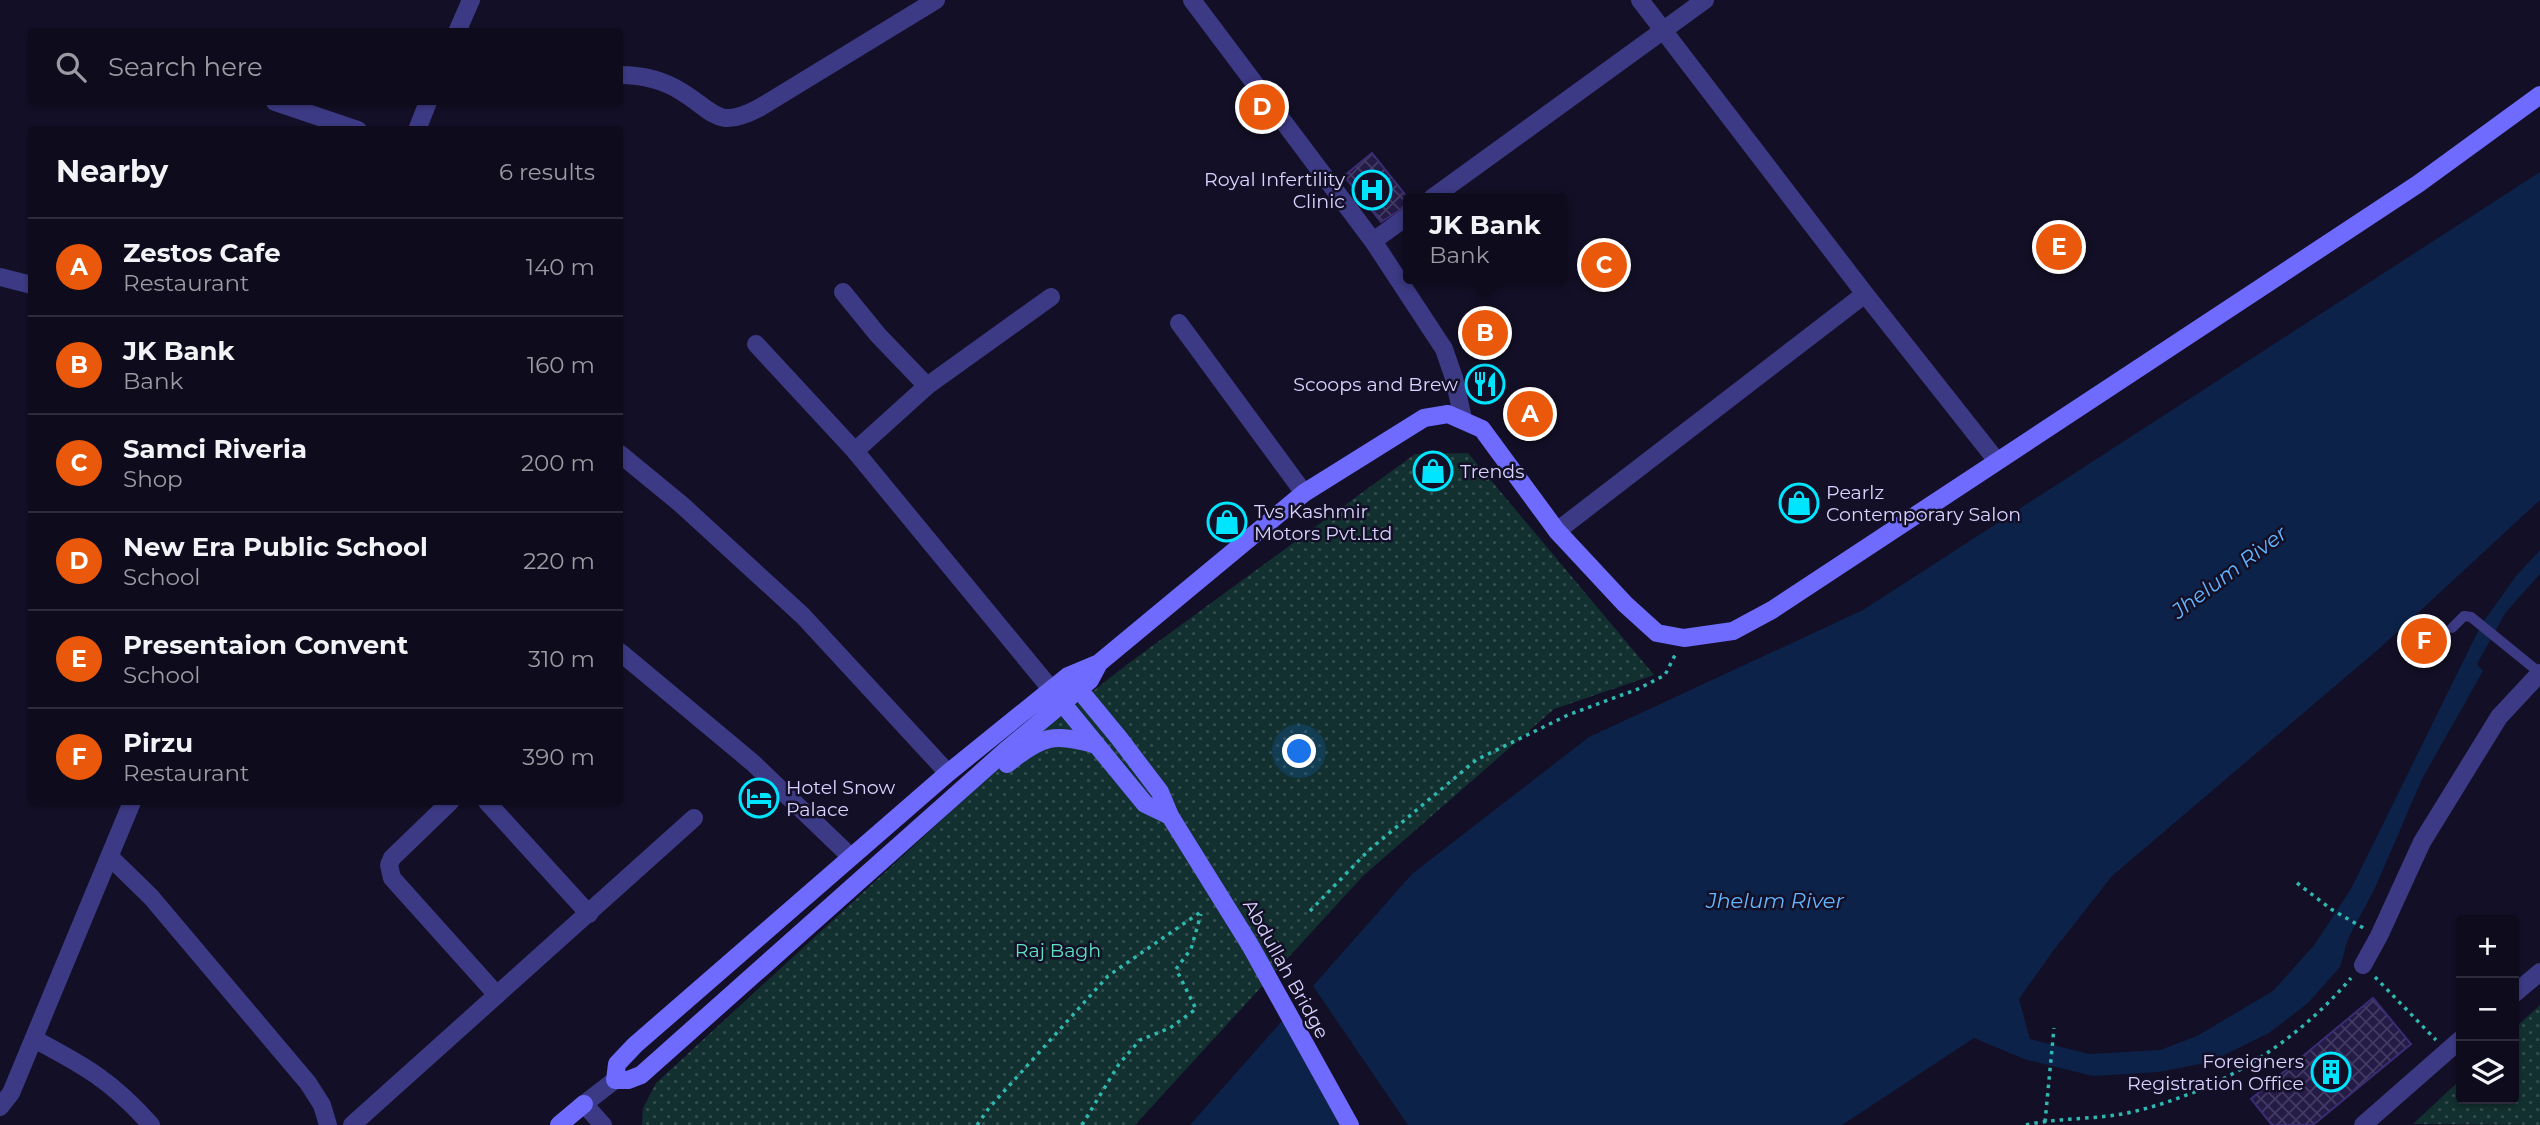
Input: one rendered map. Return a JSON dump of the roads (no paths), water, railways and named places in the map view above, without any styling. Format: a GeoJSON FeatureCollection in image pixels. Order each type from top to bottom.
{"type":"FeatureCollection","features":[{"type":"Feature","properties":{"kind":"main road"},"geometry":{"type":"LineString","coordinates":[[1056,696],[918,828],[642,1075],[628,1080],[615,1080],[617,1064],[624,1056],[948,773],[1073,682],[1090,680],[1099,663],[1304,493],[1424,418],[1448,414],[1482,429],[1557,531],[1625,604],[1657,633],[1684,638],[1733,631],[1772,610],[2418,184],[2540,95]]}},
{"type":"Feature","properties":{"kind":"main road","name":"Abdullah Bridge"},"geometry":{"type":"LineString","coordinates":[[1073,682],[1160,792],[1170,816],[1250,945],[1350,1125]]}},
{"type":"Feature","properties":{"kind":"main road"},"geometry":{"type":"LineString","coordinates":[[1056,696],[1145,804],[1170,816]]}},
{"type":"Feature","properties":{"kind":"main road"},"geometry":{"type":"LineString","coordinates":[[918,828],[940,817],[1022,751],[1037,743],[1058,736],[1096,744]]}},
{"type":"Feature","properties":{"kind":"main road"},"geometry":{"type":"LineString","coordinates":[[559,1125],[584,1104]]}},
{"type":"Feature","properties":{"kind":"street"},"geometry":{"type":"LineString","coordinates":[[459,28],[471,0]]}},
{"type":"Feature","properties":{"kind":"street"},"geometry":{"type":"LineString","coordinates":[[623,75],[643,75],[666,84],[681,91],[715,116],[732,118],[759,108],[936,0]]}},
{"type":"Feature","properties":{"kind":"street"},"geometry":{"type":"LineString","coordinates":[[1192,0],[1373,242],[1444,349],[1463,419]]}},
{"type":"Feature","properties":{"kind":"street"},"geometry":{"type":"LineString","coordinates":[[1640,0],[1865,294],[1997,461]]}},
{"type":"Feature","properties":{"kind":"street"},"geometry":{"type":"LineString","coordinates":[[1439,193],[1705,0]]}},
{"type":"Feature","properties":{"kind":"street"},"geometry":{"type":"LineString","coordinates":[[284,105],[346,126]]}},
{"type":"Feature","properties":{"kind":"street"},"geometry":{"type":"LineString","coordinates":[[419,126],[427,105]]}},
{"type":"Feature","properties":{"kind":"street"},"geometry":{"type":"LineString","coordinates":[[1373,242],[1403,220]]}},
{"type":"Feature","properties":{"kind":"street"},"geometry":{"type":"LineString","coordinates":[[0,277],[28,284]]}},
{"type":"Feature","properties":{"kind":"street"},"geometry":{"type":"LineString","coordinates":[[843,292],[877,335],[927,386]]}},
{"type":"Feature","properties":{"kind":"street"},"geometry":{"type":"LineString","coordinates":[[1557,531],[1865,294]]}},
{"type":"Feature","properties":{"kind":"street"},"geometry":{"type":"LineString","coordinates":[[855,452],[927,386],[1051,297]]}},
{"type":"Feature","properties":{"kind":"street"},"geometry":{"type":"LineString","coordinates":[[1180,323],[1304,493]]}},
{"type":"Feature","properties":{"kind":"street"},"geometry":{"type":"LineString","coordinates":[[756,344],[855,452],[1056,696]]}},
{"type":"Feature","properties":{"kind":"street"},"geometry":{"type":"LineString","coordinates":[[623,456],[682,505],[803,616],[948,773]]}},
{"type":"Feature","properties":{"kind":"street"},"geometry":{"type":"LineString","coordinates":[[623,654],[753,762],[851,857]]}},
{"type":"Feature","properties":{"kind":"street"},"geometry":{"type":"LineString","coordinates":[[2363,965],[2422,842],[2499,717],[2540,673]]}},
{"type":"Feature","properties":{"kind":"street"},"geometry":{"type":"LineString","coordinates":[[0,1107],[11,1093],[131,805]]}},
{"type":"Feature","properties":{"kind":"street"},"geometry":{"type":"LineString","coordinates":[[447,805],[392,858],[389,871],[392,878],[497,995]]}},
{"type":"Feature","properties":{"kind":"street"},"geometry":{"type":"LineString","coordinates":[[490,805],[589,914]]}},
{"type":"Feature","properties":{"kind":"street"},"geometry":{"type":"LineString","coordinates":[[352,1125],[694,818]]}},
{"type":"Feature","properties":{"kind":"street"},"geometry":{"type":"LineString","coordinates":[[110,858],[151,897],[308,1083],[322,1105],[328,1125]]}},
{"type":"Feature","properties":{"kind":"street"},"geometry":{"type":"LineString","coordinates":[[2519,991],[2540,972]]}},
{"type":"Feature","properties":{"kind":"street"},"geometry":{"type":"LineString","coordinates":[[34,1039],[109,1082],[151,1125]]}},
{"type":"Feature","properties":{"kind":"street"},"geometry":{"type":"LineString","coordinates":[[2363,1125],[2459,1041]]}},
{"type":"Feature","properties":{"kind":"street"},"geometry":{"type":"LineString","coordinates":[[603,1125],[584,1104],[615,1080]]}},
{"type":"Feature","properties":{"kind":"lane"},"geometry":{"type":"LineString","coordinates":[[2452,628],[2464,616],[2471,617],[2540,673]]}},
{"type":"Feature","properties":{"kind":"water","name":"Jhelum River"},"geometry":{"type":"Polygon","coordinates":[[[2540,172],[2540,500],[2381,647],[2112,876],[2019,999],[2030,1039],[2089,1054],[2160,1050],[2197,1036],[2273,991],[2315,944],[2352,887],[2481,625],[2516,576],[2540,550],[2540,574],[2506,612],[2477,664],[2483,671],[2422,779],[2375,888],[2348,939],[2340,967],[2308,1003],[2269,1033],[2210,1062],[2159,1072],[2093,1076],[2024,1059],[1974,1038],[1842,1125],[1190,1125],[1412,874],[1589,737],[1863,610],[2540,172]]]}},
{"type":"Feature","properties":{"kind":"place","name":"New Era Public School"},"geometry":{"type":"Point","coordinates":[1262,107]}},
{"type":"Feature","properties":{"kind":"place","name":"Royal Infertility Clinic"},"geometry":{"type":"Point","coordinates":[1372,190]}},
{"type":"Feature","properties":{"kind":"place","name":"Presentaion Convent"},"geometry":{"type":"Point","coordinates":[2059,247]}},
{"type":"Feature","properties":{"kind":"place","name":"Samci Riveria"},"geometry":{"type":"Point","coordinates":[1604,265]}},
{"type":"Feature","properties":{"kind":"place","name":"JK Bank"},"geometry":{"type":"Point","coordinates":[1485,333]}},
{"type":"Feature","properties":{"kind":"place","name":"Scoops and Brew"},"geometry":{"type":"Point","coordinates":[1485,384]}},
{"type":"Feature","properties":{"kind":"place","name":"Zestos Cafe"},"geometry":{"type":"Point","coordinates":[1530,414]}},
{"type":"Feature","properties":{"kind":"place","name":"Trends"},"geometry":{"type":"Point","coordinates":[1433,471]}},
{"type":"Feature","properties":{"kind":"place","name":"Pearlz Contemporary Salon"},"geometry":{"type":"Point","coordinates":[1799,503]}},
{"type":"Feature","properties":{"kind":"place","name":"Tvs Kashmir Motors Pvt.Ltd"},"geometry":{"type":"Point","coordinates":[1227,522]}},
{"type":"Feature","properties":{"kind":"place","name":"Pirzu"},"geometry":{"type":"Point","coordinates":[2424,641]}},
{"type":"Feature","properties":{"kind":"place","name":"Hotel Snow Palace"},"geometry":{"type":"Point","coordinates":[759,798]}},
{"type":"Feature","properties":{"kind":"place","name":"Foreigners Registration Office"},"geometry":{"type":"Point","coordinates":[2331,1072]}},
{"type":"Feature","properties":{"kind":"park label","name":"Raj Bagh"},"geometry":{"type":"Point","coordinates":[1058,950]}}]}
